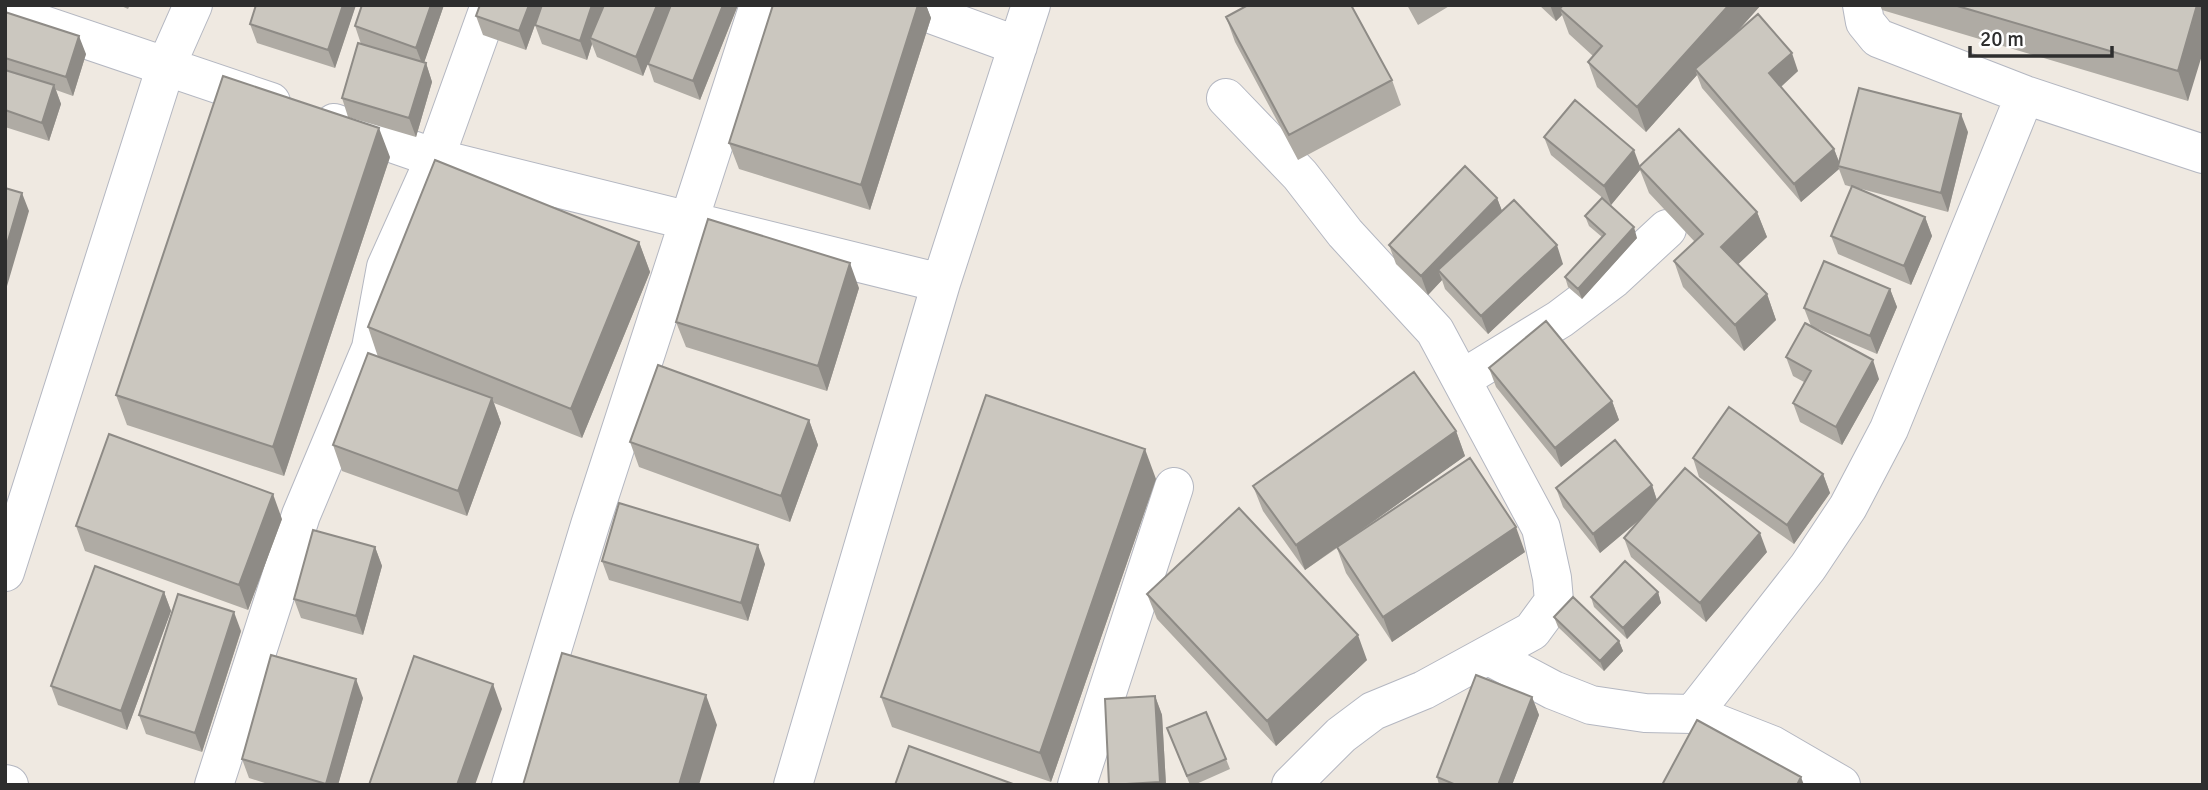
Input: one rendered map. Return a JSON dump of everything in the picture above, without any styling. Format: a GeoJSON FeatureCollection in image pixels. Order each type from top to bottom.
{"type":"FeatureCollection","features":[{"type":"Feature","properties":{"kind":"street"},"geometry":{"type":"LineString","coordinates":[[5,572],[166,66],[193,5]]}},
{"type":"Feature","properties":{"kind":"street"},"geometry":{"type":"LineString","coordinates":[[214,785],[302,515],[371,348],[386,267],[435,158],[490,5]]}},
{"type":"Feature","properties":{"kind":"street"},"geometry":{"type":"LineString","coordinates":[[511,785],[590,525],[759,5]]}},
{"type":"Feature","properties":{"kind":"street"},"geometry":{"type":"LineString","coordinates":[[906,5],[1018,46]]}},
{"type":"Feature","properties":{"kind":"street"},"geometry":{"type":"LineString","coordinates":[[793,785],[941,283],[1031,5]]}},
{"type":"Feature","properties":{"kind":"street"},"geometry":{"type":"LineString","coordinates":[[1862,5],[1865,22],[1878,37],[2025,95],[2203,154]]}},
{"type":"Feature","properties":{"kind":"street"},"geometry":{"type":"LineString","coordinates":[[5,12],[435,158],[941,283]]}},
{"type":"Feature","properties":{"kind":"street"},"geometry":{"type":"LineString","coordinates":[[1693,714],[1808,567],[1848,507],[1889,429],[2025,95]]}},
{"type":"Feature","properties":{"kind":"street"},"geometry":{"type":"LineString","coordinates":[[1226,98],[1300,175],[1345,233],[1435,331],[1541,528],[1552,578],[1554,601],[1532,631],[1424,691],[1373,711],[1341,735],[1290,785]]}},
{"type":"Feature","properties":{"kind":"street"},"geometry":{"type":"LineString","coordinates":[[1462,379],[1560,319],[1613,279],[1668,229]]}},
{"type":"Feature","properties":{"kind":"street"},"geometry":{"type":"LineString","coordinates":[[1077,785],[1174,487]]}},
{"type":"Feature","properties":{"kind":"street"},"geometry":{"type":"LineString","coordinates":[[1489,656],[1553,690],[1591,705],[1645,713],[1693,714],[1772,745],[1841,785]]}},
{"type":"Feature","properties":{"kind":"building"},"geometry":{"type":"Polygon","coordinates":[[[256,5],[343,5],[328,50],[250,24],[256,5]]]}},
{"type":"Feature","properties":{"kind":"building"},"geometry":{"type":"Polygon","coordinates":[[[362,5],[431,5],[416,48],[355,26],[362,5]]]}},
{"type":"Feature","properties":{"kind":"building"},"geometry":{"type":"Polygon","coordinates":[[[480,5],[529,5],[519,31],[476,16],[480,5]]]}},
{"type":"Feature","properties":{"kind":"building"},"geometry":{"type":"Polygon","coordinates":[[[542,5],[592,5],[580,41],[535,25],[542,5]]]}},
{"type":"Feature","properties":{"kind":"building"},"geometry":{"type":"Polygon","coordinates":[[[604,5],[657,5],[636,57],[590,38],[604,5]]]}},
{"type":"Feature","properties":{"kind":"building"},"geometry":{"type":"Polygon","coordinates":[[[671,5],[723,5],[693,81],[648,64],[671,5]]]}},
{"type":"Feature","properties":{"kind":"building"},"geometry":{"type":"Polygon","coordinates":[[[773,5],[918,5],[861,185],[729,143],[773,5]]]}},
{"type":"Feature","properties":{"kind":"building"},"geometry":{"type":"Polygon","coordinates":[[[1248,5],[1351,5],[1392,80],[1289,135],[1226,17],[1248,5]]]}},
{"type":"Feature","properties":{"kind":"building"},"geometry":{"type":"Polygon","coordinates":[[[1563,5],[1729,5],[1637,107],[1588,62],[1602,46],[1560,9],[1563,5]]]}},
{"type":"Feature","properties":{"kind":"building"},"geometry":{"type":"Polygon","coordinates":[[[1954,5],[2197,5],[2178,71],[1954,5]]]}},
{"type":"Feature","properties":{"kind":"building"},"geometry":{"type":"Polygon","coordinates":[[[5,12],[79,36],[66,77],[5,58],[5,12]]]}},
{"type":"Feature","properties":{"kind":"building"},"geometry":{"type":"Polygon","coordinates":[[[1758,14],[1792,53],[1769,73],[1834,149],[1794,184],[1695,69],[1758,14]]]}},
{"type":"Feature","properties":{"kind":"building"},"geometry":{"type":"Polygon","coordinates":[[[358,43],[426,63],[409,118],[342,98],[358,43]]]}},
{"type":"Feature","properties":{"kind":"building"},"geometry":{"type":"Polygon","coordinates":[[[5,70],[54,85],[42,123],[5,110],[5,70]]]}},
{"type":"Feature","properties":{"kind":"building"},"geometry":{"type":"Polygon","coordinates":[[[223,76],[379,128],[273,447],[116,395],[223,76]]]}},
{"type":"Feature","properties":{"kind":"building"},"geometry":{"type":"Polygon","coordinates":[[[1859,88],[1961,114],[1941,193],[1838,166],[1859,88]]]}},
{"type":"Feature","properties":{"kind":"building"},"geometry":{"type":"Polygon","coordinates":[[[1575,100],[1634,150],[1604,186],[1544,137],[1575,100]]]}},
{"type":"Feature","properties":{"kind":"building"},"geometry":{"type":"Polygon","coordinates":[[[1679,129],[1757,212],[1721,247],[1767,294],[1735,325],[1674,261],[1703,234],[1639,167],[1679,129]]]}},
{"type":"Feature","properties":{"kind":"building"},"geometry":{"type":"Polygon","coordinates":[[[435,160],[639,242],[571,409],[368,327],[435,160]]]}},
{"type":"Feature","properties":{"kind":"building"},"geometry":{"type":"Polygon","coordinates":[[[1465,166],[1497,198],[1421,276],[1389,245],[1465,166]]]}},
{"type":"Feature","properties":{"kind":"building"},"geometry":{"type":"Polygon","coordinates":[[[1852,186],[1925,217],[1904,266],[1831,236],[1852,186]]]}},
{"type":"Feature","properties":{"kind":"building"},"geometry":{"type":"Polygon","coordinates":[[[5,188],[22,193],[5,251],[5,188]]]}},
{"type":"Feature","properties":{"kind":"building"},"geometry":{"type":"Polygon","coordinates":[[[1602,198],[1634,227],[1578,289],[1565,277],[1605,234],[1585,216],[1602,198]]]}},
{"type":"Feature","properties":{"kind":"building"},"geometry":{"type":"Polygon","coordinates":[[[1514,200],[1557,245],[1481,316],[1438,270],[1514,200]]]}},
{"type":"Feature","properties":{"kind":"building"},"geometry":{"type":"Polygon","coordinates":[[[708,219],[850,263],[818,366],[676,322],[708,219]]]}},
{"type":"Feature","properties":{"kind":"building"},"geometry":{"type":"Polygon","coordinates":[[[1824,261],[1890,289],[1870,336],[1804,308],[1824,261]]]}},
{"type":"Feature","properties":{"kind":"building"},"geometry":{"type":"Polygon","coordinates":[[[1546,321],[1612,401],[1555,448],[1489,368],[1546,321]]]}},
{"type":"Feature","properties":{"kind":"building"},"geometry":{"type":"Polygon","coordinates":[[[1805,323],[1873,360],[1836,427],[1793,403],[1811,371],[1786,357],[1805,323]]]}},
{"type":"Feature","properties":{"kind":"building"},"geometry":{"type":"Polygon","coordinates":[[[368,353],[492,398],[458,491],[333,445],[368,353]]]}},
{"type":"Feature","properties":{"kind":"building"},"geometry":{"type":"Polygon","coordinates":[[[658,365],[809,420],[781,496],[630,442],[658,365]]]}},
{"type":"Feature","properties":{"kind":"building"},"geometry":{"type":"Polygon","coordinates":[[[1414,372],[1456,431],[1296,545],[1253,486],[1414,372]]]}},
{"type":"Feature","properties":{"kind":"building"},"geometry":{"type":"Polygon","coordinates":[[[986,395],[1145,449],[1040,753],[881,697],[986,395]]]}},
{"type":"Feature","properties":{"kind":"building"},"geometry":{"type":"Polygon","coordinates":[[[1729,407],[1823,474],[1787,525],[1693,458],[1729,407]]]}},
{"type":"Feature","properties":{"kind":"building"},"geometry":{"type":"Polygon","coordinates":[[[109,434],[273,494],[239,585],[76,526],[109,434]]]}},
{"type":"Feature","properties":{"kind":"building"},"geometry":{"type":"Polygon","coordinates":[[[1615,440],[1652,485],[1593,534],[1556,488],[1615,440]]]}},
{"type":"Feature","properties":{"kind":"building"},"geometry":{"type":"Polygon","coordinates":[[[1470,458],[1516,527],[1383,617],[1337,547],[1470,458]]]}},
{"type":"Feature","properties":{"kind":"building"},"geometry":{"type":"Polygon","coordinates":[[[1685,468],[1760,533],[1700,603],[1624,538],[1685,468]]]}},
{"type":"Feature","properties":{"kind":"building"},"geometry":{"type":"Polygon","coordinates":[[[619,503],[758,545],[741,603],[602,561],[619,503]]]}},
{"type":"Feature","properties":{"kind":"building"},"geometry":{"type":"Polygon","coordinates":[[[1239,508],[1358,635],[1267,721],[1147,594],[1239,508]]]}},
{"type":"Feature","properties":{"kind":"building"},"geometry":{"type":"Polygon","coordinates":[[[313,530],[375,547],[356,616],[294,599],[313,530]]]}},
{"type":"Feature","properties":{"kind":"building"},"geometry":{"type":"Polygon","coordinates":[[[1625,561],[1658,592],[1623,628],[1591,597],[1625,561]]]}},
{"type":"Feature","properties":{"kind":"building"},"geometry":{"type":"Polygon","coordinates":[[[95,566],[164,592],[121,711],[51,686],[95,566]]]}},
{"type":"Feature","properties":{"kind":"building"},"geometry":{"type":"Polygon","coordinates":[[[178,594],[234,612],[195,733],[139,715],[178,594]]]}},
{"type":"Feature","properties":{"kind":"building"},"geometry":{"type":"Polygon","coordinates":[[[1573,597],[1619,641],[1600,661],[1554,617],[1573,597]]]}},
{"type":"Feature","properties":{"kind":"building"},"geometry":{"type":"Polygon","coordinates":[[[562,653],[706,695],[679,785],[523,785],[562,653]]]}},
{"type":"Feature","properties":{"kind":"building"},"geometry":{"type":"Polygon","coordinates":[[[271,655],[356,679],[326,784],[242,759],[271,655]]]}},
{"type":"Feature","properties":{"kind":"building"},"geometry":{"type":"Polygon","coordinates":[[[414,656],[493,684],[457,785],[369,785],[414,656]]]}},
{"type":"Feature","properties":{"kind":"building"},"geometry":{"type":"Polygon","coordinates":[[[1476,675],[1532,697],[1498,785],[1456,785],[1437,777],[1476,675]]]}},
{"type":"Feature","properties":{"kind":"building"},"geometry":{"type":"Polygon","coordinates":[[[1155,696],[1160,782],[1109,785],[1105,699],[1155,696]]]}},
{"type":"Feature","properties":{"kind":"building"},"geometry":{"type":"Polygon","coordinates":[[[1206,712],[1226,759],[1187,776],[1167,728],[1206,712]]]}},
{"type":"Feature","properties":{"kind":"building"},"geometry":{"type":"Polygon","coordinates":[[[1697,720],[1801,777],[1797,785],[1662,785],[1697,720]]]}},
{"type":"Feature","properties":{"kind":"building"},"geometry":{"type":"Polygon","coordinates":[[[909,746],[1013,784],[1013,785],[895,785],[909,746]]]}}]}
